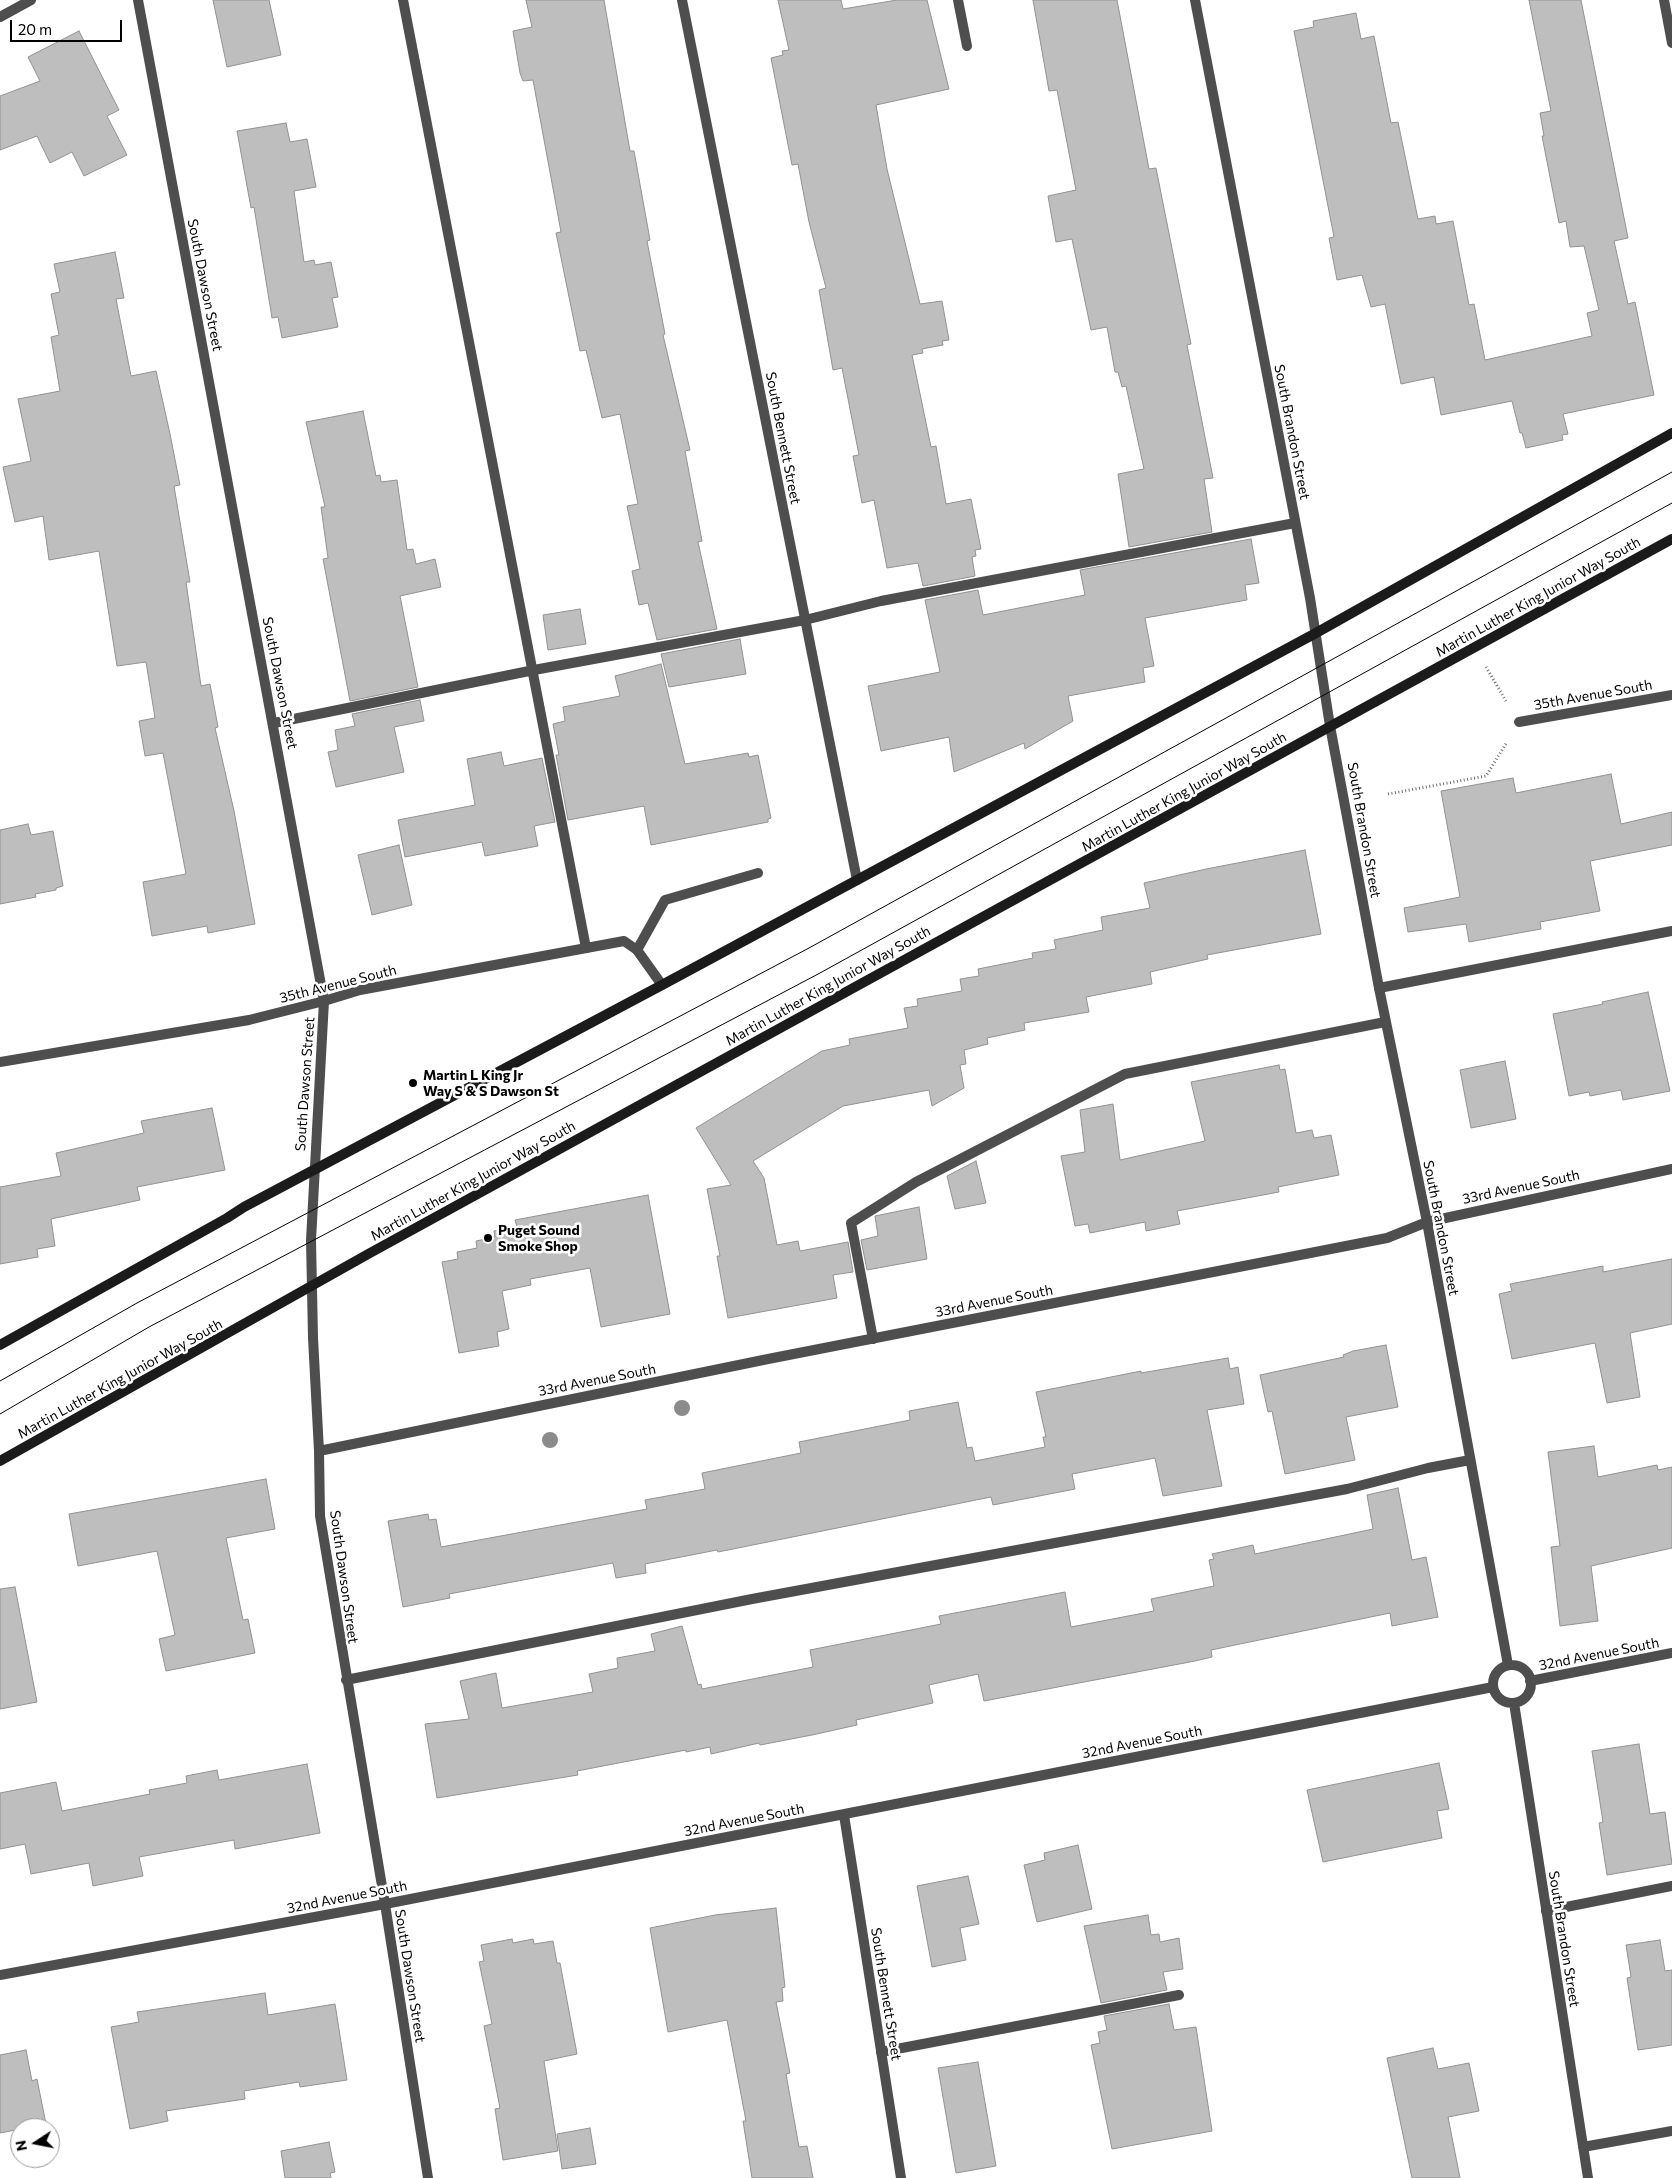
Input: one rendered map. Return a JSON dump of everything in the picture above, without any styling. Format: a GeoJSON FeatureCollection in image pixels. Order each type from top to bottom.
{"type":"FeatureCollection","features":[{"type":"Feature","properties":{"kind":"main road"},"geometry":{"type":"LineString","coordinates":[[0,1345],[244,1207],[662,985],[1316,633],[1672,433]]}},
{"type":"Feature","properties":{"kind":"main road","name":"Martin Luther King Junior Way South"},"geometry":{"type":"LineString","coordinates":[[0,1461],[378,1249],[1672,539]]}},
{"type":"Feature","properties":{"kind":"street"},"geometry":{"type":"LineString","coordinates":[[0,17],[31,0]]}},
{"type":"Feature","properties":{"kind":"street","name":"South Dawson Street"},"geometry":{"type":"LineString","coordinates":[[138,0],[274,724],[324,1002],[314,1171],[312,1287],[312,1338],[319,1451],[320,1516],[385,1904],[428,2178]]}},
{"type":"Feature","properties":{"kind":"street"},"geometry":{"type":"LineString","coordinates":[[403,0],[534,670],[586,948]]}},
{"type":"Feature","properties":{"kind":"street","name":"South Bennett Street"},"geometry":{"type":"LineString","coordinates":[[682,0],[857,880]]}},
{"type":"Feature","properties":{"kind":"street"},"geometry":{"type":"LineString","coordinates":[[958,0],[967,46]]}},
{"type":"Feature","properties":{"kind":"street","name":"South Brandon Street"},"geometry":{"type":"LineString","coordinates":[[1195,0],[1316,633],[1330,726],[1378,988],[1426,1222],[1508,1665]]}},
{"type":"Feature","properties":{"kind":"street"},"geometry":{"type":"LineString","coordinates":[[1664,0],[1672,43]]}},
{"type":"Feature","properties":{"kind":"street"},"geometry":{"type":"LineString","coordinates":[[274,724],[534,670],[805,620],[881,601],[1295,523]]}},
{"type":"Feature","properties":{"kind":"street","name":"35th Avenue South"},"geometry":{"type":"LineString","coordinates":[[1519,722],[1672,695]]}},
{"type":"Feature","properties":{"kind":"street"},"geometry":{"type":"LineString","coordinates":[[662,985],[637,950],[665,900],[758,873]]}},
{"type":"Feature","properties":{"kind":"street"},"geometry":{"type":"LineString","coordinates":[[1378,988],[1672,931]]}},
{"type":"Feature","properties":{"kind":"street","name":"35th Avenue South"},"geometry":{"type":"LineString","coordinates":[[0,1062],[249,1020],[324,1002],[360,990],[586,948],[624,942],[637,950]]}},
{"type":"Feature","properties":{"kind":"street"},"geometry":{"type":"LineString","coordinates":[[873,1339],[850,1223],[908,1188],[1125,1074],[1385,1022]]}},
{"type":"Feature","properties":{"kind":"street","name":"33rd Avenue South"},"geometry":{"type":"LineString","coordinates":[[319,1451],[1387,1238],[1426,1222],[1672,1169]]}},
{"type":"Feature","properties":{"kind":"street"},"geometry":{"type":"LineString","coordinates":[[346,1680],[752,1599],[1347,1489],[1428,1468],[1470,1460]]}},
{"type":"Feature","properties":{"kind":"street","name":"32nd Avenue South"},"geometry":{"type":"LineString","coordinates":[[1530,1681],[1672,1653]]}},
{"type":"Feature","properties":{"kind":"street"},"geometry":{"type":"LineString","coordinates":[[1508,1665],[1516,1665],[1522,1668],[1527,1672],[1530,1681],[1528,1696],[1514,1704],[1500,1700],[1493,1686],[1494,1676],[1498,1670],[1508,1665]]}},
{"type":"Feature","properties":{"kind":"street","name":"32nd Avenue South"},"geometry":{"type":"LineString","coordinates":[[0,1975],[385,1904],[1493,1686]]}},
{"type":"Feature","properties":{"kind":"street","name":"South Brandon Street"},"geometry":{"type":"LineString","coordinates":[[1514,1704],[1588,2178]]}},
{"type":"Feature","properties":{"kind":"street","name":"South Bennett Street"},"geometry":{"type":"LineString","coordinates":[[844,1815],[901,2178]]}},
{"type":"Feature","properties":{"kind":"street"},"geometry":{"type":"LineString","coordinates":[[1546,1911],[1672,1886]]}},
{"type":"Feature","properties":{"kind":"street"},"geometry":{"type":"LineString","coordinates":[[881,2052],[1179,1995]]}},
{"type":"Feature","properties":{"kind":"street"},"geometry":{"type":"LineString","coordinates":[[1584,2147],[1672,2131]]}},
{"type":"Feature","properties":{"kind":"path"},"geometry":{"type":"LineString","coordinates":[[1388,794],[1486,776],[1519,722],[1474,648]]}},
{"type":"Feature","properties":{"kind":"building"},"geometry":{"type":"Polygon","coordinates":[[[213,0],[269,0],[281,55],[227,67],[213,0]]]}},
{"type":"Feature","properties":{"kind":"building"},"geometry":{"type":"Polygon","coordinates":[[[526,0],[604,0],[630,151],[634,151],[650,240],[647,241],[665,334],[663,335],[690,450],[685,451],[702,541],[698,542],[717,629],[657,640],[648,603],[639,605],[632,571],[640,569],[627,506],[638,504],[620,414],[602,418],[586,350],[580,351],[556,233],[561,232],[533,80],[523,81],[520,73],[513,31],[532,27],[526,0]]]}},
{"type":"Feature","properties":{"kind":"building"},"geometry":{"type":"Polygon","coordinates":[[[778,0],[841,0],[843,9],[897,0],[927,0],[949,89],[876,105],[887,169],[920,304],[942,301],[949,340],[942,341],[943,345],[922,349],[923,353],[912,355],[931,447],[936,446],[946,504],[971,499],[981,549],[975,550],[976,556],[972,557],[975,576],[923,586],[918,563],[887,568],[874,500],[862,503],[853,456],[859,455],[842,368],[833,370],[819,290],[826,288],[809,222],[798,164],[792,165],[771,58],[783,55],[782,51],[789,50],[778,0]]]}},
{"type":"Feature","properties":{"kind":"building"},"geometry":{"type":"Polygon","coordinates":[[[1033,0],[1117,0],[1149,169],[1156,168],[1191,344],[1187,345],[1213,478],[1204,479],[1212,532],[1129,547],[1118,474],[1144,469],[1126,386],[1122,387],[1118,372],[1115,372],[1107,327],[1091,330],[1072,239],[1056,242],[1048,196],[1076,190],[1057,90],[1049,91],[1033,0]]]}},
{"type":"Feature","properties":{"kind":"building"},"geometry":{"type":"Polygon","coordinates":[[[1529,0],[1581,0],[1628,238],[1614,241],[1628,304],[1635,302],[1654,395],[1563,414],[1568,434],[1562,435],[1563,440],[1526,448],[1512,401],[1441,415],[1434,377],[1401,384],[1385,304],[1371,307],[1362,275],[1337,280],[1329,238],[1334,237],[1294,31],[1314,27],[1313,21],[1356,13],[1361,39],[1374,36],[1391,123],[1398,122],[1418,219],[1435,216],[1436,224],[1453,221],[1469,305],[1474,304],[1485,360],[1592,336],[1587,313],[1599,310],[1584,246],[1570,247],[1566,221],[1559,223],[1542,136],[1544,136],[1540,113],[1551,111],[1529,0]]]}},
{"type":"Feature","properties":{"kind":"building"},"geometry":{"type":"Polygon","coordinates":[[[79,31],[119,110],[107,116],[127,155],[84,176],[72,152],[50,163],[37,136],[0,150],[0,96],[40,81],[28,57],[79,31]]]}},
{"type":"Feature","properties":{"kind":"building"},"geometry":{"type":"Polygon","coordinates":[[[286,123],[290,142],[307,139],[316,187],[294,191],[304,262],[314,260],[315,265],[331,262],[338,297],[332,298],[338,327],[282,338],[278,317],[272,318],[254,207],[251,208],[237,131],[286,123]]]}},
{"type":"Feature","properties":{"kind":"building"},"geometry":{"type":"Polygon","coordinates":[[[115,252],[124,298],[116,299],[131,376],[156,371],[170,434],[180,485],[174,486],[190,582],[186,582],[201,686],[210,684],[218,727],[215,728],[234,811],[255,924],[208,933],[207,926],[152,936],[143,882],[186,874],[163,753],[145,756],[139,721],[155,718],[146,662],[117,666],[99,551],[49,560],[43,516],[15,522],[3,467],[31,461],[18,399],[60,391],[51,337],[59,335],[51,294],[60,292],[54,264],[115,252]]]}},
{"type":"Feature","properties":{"kind":"building"},"geometry":{"type":"Polygon","coordinates":[[[363,411],[376,476],[380,475],[381,482],[397,480],[407,550],[413,549],[416,564],[435,559],[441,587],[400,596],[418,687],[350,701],[323,559],[328,558],[321,507],[325,507],[306,422],[363,411]]]}},
{"type":"Feature","properties":{"kind":"building"},"geometry":{"type":"Polygon","coordinates":[[[1251,539],[1259,583],[1245,585],[1247,600],[1145,618],[1154,666],[1143,668],[1145,682],[1068,696],[1073,721],[1025,749],[1024,743],[954,772],[949,737],[881,751],[868,686],[940,672],[925,600],[978,590],[983,615],[1085,595],[1080,570],[1251,539]]]}},
{"type":"Feature","properties":{"kind":"building"},"geometry":{"type":"Polygon","coordinates":[[[580,609],[586,644],[548,650],[543,615],[580,609]]]}},
{"type":"Feature","properties":{"kind":"building"},"geometry":{"type":"Polygon","coordinates":[[[740,639],[746,674],[669,687],[661,654],[740,639]]]}},
{"type":"Feature","properties":{"kind":"building"},"geometry":{"type":"Polygon","coordinates":[[[661,664],[685,764],[748,753],[749,757],[758,755],[771,818],[768,819],[768,822],[651,845],[644,806],[568,820],[556,755],[559,755],[553,724],[565,721],[563,707],[620,696],[615,676],[661,664]]]}},
{"type":"Feature","properties":{"kind":"building"},"geometry":{"type":"Polygon","coordinates":[[[420,700],[424,721],[394,727],[404,772],[336,787],[328,752],[338,750],[335,730],[355,726],[352,714],[420,700]]]}},
{"type":"Feature","properties":{"kind":"building"},"geometry":{"type":"Polygon","coordinates":[[[501,752],[504,766],[542,758],[555,822],[534,826],[538,846],[485,856],[482,842],[405,857],[398,820],[475,805],[467,759],[501,752]]]}},
{"type":"Feature","properties":{"kind":"building"},"geometry":{"type":"Polygon","coordinates":[[[1611,774],[1621,824],[1672,812],[1672,845],[1590,861],[1600,911],[1540,922],[1541,929],[1469,942],[1466,924],[1408,932],[1404,908],[1460,897],[1441,791],[1513,778],[1516,793],[1611,774]]]}},
{"type":"Feature","properties":{"kind":"building"},"geometry":{"type":"Polygon","coordinates":[[[28,824],[31,835],[53,831],[63,886],[56,888],[56,890],[35,894],[36,897],[0,904],[0,830],[28,824]]]}},
{"type":"Feature","properties":{"kind":"building"},"geometry":{"type":"Polygon","coordinates":[[[399,845],[412,905],[372,915],[358,855],[399,845]]]}},
{"type":"Feature","properties":{"kind":"building"},"geometry":{"type":"Polygon","coordinates":[[[1305,850],[1321,934],[1207,955],[1208,959],[1150,972],[1152,984],[1086,997],[1089,1012],[1024,1023],[1025,1030],[987,1038],[988,1044],[964,1050],[966,1064],[960,1065],[964,1088],[932,1106],[929,1090],[843,1106],[753,1161],[764,1178],[777,1245],[798,1241],[800,1251],[848,1242],[853,1272],[833,1275],[837,1298],[728,1318],[717,1256],[720,1256],[707,1189],[731,1185],[696,1128],[822,1051],[850,1045],[849,1039],[908,1028],[904,1008],[918,1006],[917,999],[962,991],[960,979],[979,976],[978,969],[1033,958],[1032,953],[1056,949],[1054,940],[1103,930],[1101,917],[1150,908],[1144,883],[1305,850]]]}},
{"type":"Feature","properties":{"kind":"building"},"geometry":{"type":"Polygon","coordinates":[[[1648,992],[1670,1091],[1623,1100],[1621,1090],[1590,1096],[1589,1092],[1569,1096],[1553,1014],[1603,1004],[1602,1002],[1648,992]]]}},
{"type":"Feature","properties":{"kind":"building"},"geometry":{"type":"Polygon","coordinates":[[[1505,1061],[1516,1119],[1471,1128],[1460,1070],[1505,1061]]]}},
{"type":"Feature","properties":{"kind":"building"},"geometry":{"type":"Polygon","coordinates":[[[1279,1065],[1280,1070],[1285,1069],[1296,1133],[1312,1130],[1314,1138],[1331,1135],[1339,1175],[1278,1187],[1279,1192],[1177,1211],[1180,1224],[1146,1231],[1145,1222],[1090,1233],[1088,1224],[1075,1226],[1061,1156],[1085,1152],[1080,1110],[1113,1104],[1120,1160],[1205,1141],[1191,1082],[1279,1065]]]}},
{"type":"Feature","properties":{"kind":"building"},"geometry":{"type":"Polygon","coordinates":[[[212,1108],[225,1170],[137,1187],[140,1200],[51,1219],[55,1246],[37,1249],[38,1257],[0,1264],[0,1187],[61,1176],[56,1153],[144,1133],[141,1121],[212,1108]]]}},
{"type":"Feature","properties":{"kind":"building"},"geometry":{"type":"Polygon","coordinates":[[[976,1161],[986,1203],[955,1209],[947,1176],[976,1161]]]}},
{"type":"Feature","properties":{"kind":"building"},"geometry":{"type":"Polygon","coordinates":[[[648,1195],[670,1314],[601,1327],[590,1268],[530,1279],[531,1285],[502,1291],[509,1329],[497,1332],[499,1346],[459,1353],[442,1262],[458,1259],[457,1252],[477,1248],[476,1241],[495,1237],[494,1231],[517,1227],[515,1220],[648,1195]]]}},
{"type":"Feature","properties":{"kind":"building"},"geometry":{"type":"Polygon","coordinates":[[[919,1207],[927,1259],[867,1270],[861,1240],[878,1236],[875,1216],[919,1207]]]}},
{"type":"Feature","properties":{"kind":"building"},"geometry":{"type":"Polygon","coordinates":[[[1672,1259],[1672,1324],[1630,1333],[1640,1397],[1607,1403],[1595,1343],[1512,1359],[1499,1294],[1512,1291],[1510,1284],[1603,1266],[1603,1272],[1672,1259]]]}},
{"type":"Feature","properties":{"kind":"building"},"geometry":{"type":"Polygon","coordinates":[[[1386,1345],[1398,1407],[1346,1417],[1355,1460],[1285,1474],[1272,1411],[1268,1412],[1260,1375],[1344,1357],[1343,1355],[1353,1351],[1386,1345]]]}},
{"type":"Feature","properties":{"kind":"building"},"geometry":{"type":"Polygon","coordinates":[[[1228,1358],[1230,1369],[1238,1367],[1244,1404],[1207,1410],[1222,1486],[1163,1496],[1155,1458],[1072,1474],[1075,1489],[993,1505],[991,1497],[718,1552],[717,1550],[645,1564],[646,1573],[616,1578],[613,1563],[449,1594],[450,1598],[403,1607],[388,1521],[428,1514],[429,1520],[436,1519],[441,1547],[647,1509],[645,1500],[705,1489],[702,1473],[801,1453],[799,1442],[910,1420],[909,1411],[958,1402],[967,1448],[972,1447],[975,1461],[1045,1447],[1043,1437],[1046,1437],[1036,1392],[1141,1371],[1141,1373],[1228,1358]]]}},
{"type":"Feature","properties":{"kind":"building"},"geometry":{"type":"Polygon","coordinates":[[[1594,1446],[1598,1477],[1657,1465],[1658,1470],[1672,1467],[1672,1548],[1591,1566],[1598,1621],[1560,1626],[1551,1547],[1560,1546],[1548,1452],[1594,1446]]]}},
{"type":"Feature","properties":{"kind":"building"},"geometry":{"type":"Polygon","coordinates":[[[266,1479],[275,1529],[226,1538],[243,1620],[248,1619],[255,1653],[166,1671],[159,1639],[175,1635],[157,1551],[78,1566],[69,1514],[266,1479]]]}},
{"type":"Feature","properties":{"kind":"building"},"geometry":{"type":"Polygon","coordinates":[[[1398,1488],[1412,1560],[1426,1557],[1438,1617],[1392,1626],[1390,1613],[1211,1650],[1212,1657],[1195,1661],[984,1701],[978,1674],[929,1685],[933,1703],[856,1720],[857,1725],[711,1754],[710,1747],[686,1752],[686,1750],[577,1771],[578,1775],[437,1798],[425,1724],[469,1719],[460,1681],[496,1673],[502,1708],[593,1692],[589,1674],[618,1668],[617,1658],[655,1651],[651,1634],[682,1626],[698,1685],[701,1684],[702,1689],[813,1667],[810,1650],[941,1624],[939,1616],[1065,1592],[1071,1627],[1154,1611],[1151,1599],[1214,1586],[1209,1560],[1214,1559],[1212,1554],[1253,1545],[1255,1554],[1373,1529],[1367,1495],[1398,1488]]]}},
{"type":"Feature","properties":{"kind":"building"},"geometry":{"type":"Polygon","coordinates":[[[15,1587],[37,1702],[0,1709],[0,1589],[15,1587]]]}},
{"type":"Feature","properties":{"kind":"building"},"geometry":{"type":"Polygon","coordinates":[[[1639,1744],[1650,1814],[1665,1812],[1672,1864],[1607,1875],[1599,1823],[1603,1822],[1592,1751],[1639,1744]]]}},
{"type":"Feature","properties":{"kind":"building"},"geometry":{"type":"Polygon","coordinates":[[[1439,1763],[1449,1809],[1437,1811],[1442,1838],[1323,1862],[1307,1790],[1439,1763]]]}},
{"type":"Feature","properties":{"kind":"building"},"geometry":{"type":"Polygon","coordinates":[[[307,1764],[320,1833],[235,1849],[234,1840],[139,1857],[143,1876],[93,1886],[89,1863],[31,1874],[25,1844],[0,1849],[0,1793],[56,1782],[62,1811],[150,1794],[149,1790],[187,1783],[186,1776],[217,1770],[219,1780],[307,1764]]]}},
{"type":"Feature","properties":{"kind":"building"},"geometry":{"type":"Polygon","coordinates":[[[1078,1845],[1092,1909],[1037,1922],[1024,1865],[1045,1860],[1044,1853],[1078,1845]]]}},
{"type":"Feature","properties":{"kind":"building"},"geometry":{"type":"Polygon","coordinates":[[[968,1876],[979,1924],[960,1928],[966,1960],[932,1967],[917,1886],[968,1876]]]}},
{"type":"Feature","properties":{"kind":"building"},"geometry":{"type":"Polygon","coordinates":[[[776,1908],[785,1987],[782,1988],[783,2001],[776,2002],[790,2073],[786,2074],[799,2147],[807,2146],[813,2178],[752,2178],[743,2121],[746,2121],[727,2020],[668,2032],[650,1928],[715,1915],[776,1908]]]}},
{"type":"Feature","properties":{"kind":"building"},"geometry":{"type":"Polygon","coordinates":[[[1148,1915],[1151,1935],[1159,1934],[1160,1942],[1179,1938],[1183,1969],[1163,1972],[1167,1990],[1101,2003],[1084,1926],[1148,1915]]]}},
{"type":"Feature","properties":{"kind":"building"},"geometry":{"type":"Polygon","coordinates":[[[512,1939],[513,1943],[533,1939],[534,1944],[553,1941],[557,1963],[560,1963],[577,2054],[544,2061],[558,2151],[503,2160],[495,2109],[500,2108],[484,2026],[492,2024],[479,1962],[484,1961],[481,1945],[512,1939]]]}},
{"type":"Feature","properties":{"kind":"building"},"geometry":{"type":"Polygon","coordinates":[[[1660,1940],[1665,1971],[1672,1970],[1672,2045],[1638,2050],[1627,1978],[1631,1977],[1626,1945],[1660,1940]]]}},
{"type":"Feature","properties":{"kind":"building"},"geometry":{"type":"Polygon","coordinates":[[[265,1993],[268,2015],[335,2004],[347,2080],[300,2087],[299,2082],[244,2091],[245,2099],[166,2111],[168,2121],[130,2129],[111,2027],[139,2022],[137,2012],[265,1993]]]}},
{"type":"Feature","properties":{"kind":"building"},"geometry":{"type":"Polygon","coordinates":[[[1169,2004],[1174,2030],[1196,2027],[1212,2131],[1112,2149],[1091,2045],[1100,2043],[1098,2032],[1107,2030],[1104,2016],[1169,2004]]]}},
{"type":"Feature","properties":{"kind":"building"},"geometry":{"type":"Polygon","coordinates":[[[1433,2048],[1438,2069],[1469,2063],[1479,2111],[1448,2117],[1460,2178],[1412,2178],[1387,2058],[1433,2048]]]}},
{"type":"Feature","properties":{"kind":"building"},"geometry":{"type":"Polygon","coordinates":[[[26,2050],[32,2081],[37,2079],[45,2118],[10,2118],[10,2131],[0,2133],[0,2055],[26,2050]]]}},
{"type":"Feature","properties":{"kind":"building"},"geometry":{"type":"Polygon","coordinates":[[[978,2062],[996,2166],[956,2173],[938,2068],[978,2062]]]}},
{"type":"Feature","properties":{"kind":"building"},"geometry":{"type":"Polygon","coordinates":[[[590,2128],[596,2164],[562,2169],[557,2134],[590,2128]]]}},
{"type":"Feature","properties":{"kind":"building"},"geometry":{"type":"Polygon","coordinates":[[[329,2142],[335,2172],[330,2173],[331,2178],[285,2178],[281,2151],[329,2142]]]}},
{"type":"Feature","properties":{"kind":"tram line"},"geometry":{"type":"LineString","coordinates":[[0,1381],[137,1303],[809,948],[1672,472]]}},
{"type":"Feature","properties":{"kind":"tram line"},"geometry":{"type":"LineString","coordinates":[[0,1414],[149,1327],[820,973],[1672,503]]}},
{"type":"Feature","properties":{"kind":"place","name":"Martin L King Jr Way S & S Dawson St"},"geometry":{"type":"Point","coordinates":[413,1083]}},
{"type":"Feature","properties":{"kind":"place","name":"Puget Sound Smoke Shop"},"geometry":{"type":"Point","coordinates":[488,1238]}}]}
